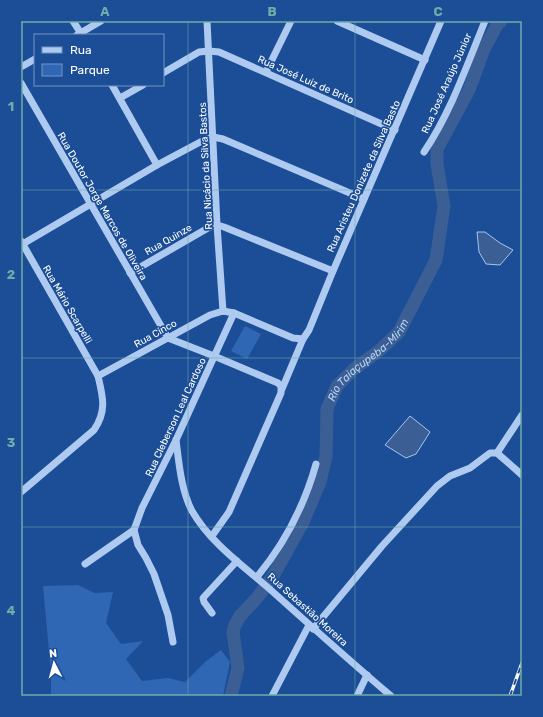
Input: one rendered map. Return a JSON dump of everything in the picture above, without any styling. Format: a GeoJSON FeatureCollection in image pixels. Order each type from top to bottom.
{"type":"FeatureCollection","features":[{"type":"Feature","properties":{"kind":"street"},"geometry":{"type":"LineString","coordinates":[[73,21],[80,34],[101,21]]}},
{"type":"Feature","properties":{"kind":"street","name":"Rua Nicácio da Silva Bastos"},"geometry":{"type":"LineString","coordinates":[[207,21],[223,311]]}},
{"type":"Feature","properties":{"kind":"street"},"geometry":{"type":"LineString","coordinates":[[266,72],[290,21]]}},
{"type":"Feature","properties":{"kind":"street"},"geometry":{"type":"LineString","coordinates":[[337,21],[425,60]]}},
{"type":"Feature","properties":{"kind":"street","name":"Rua Aristeu Donizete da Silva Basto"},"geometry":{"type":"LineString","coordinates":[[212,536],[229,512],[281,393],[280,386],[309,330],[441,21]]}},
{"type":"Feature","properties":{"kind":"street","name":"Rua José Araújo Júnior"},"geometry":{"type":"LineString","coordinates":[[424,152],[435,135],[459,86],[485,21]]}},
{"type":"Feature","properties":{"kind":"street"},"geometry":{"type":"LineString","coordinates":[[164,72],[199,52],[209,51]]}},
{"type":"Feature","properties":{"kind":"street","name":"Rua José Luiz de Brito"},"geometry":{"type":"LineString","coordinates":[[209,51],[220,52],[395,130]]}},
{"type":"Feature","properties":{"kind":"street"},"geometry":{"type":"LineString","coordinates":[[21,67],[34,60]]}},
{"type":"Feature","properties":{"kind":"street","name":"Rua Doutor Jorge Marcos de Oliveira"},"geometry":{"type":"LineString","coordinates":[[21,83],[168,338]]}},
{"type":"Feature","properties":{"kind":"street"},"geometry":{"type":"LineString","coordinates":[[113,86],[158,165]]}},
{"type":"Feature","properties":{"kind":"street"},"geometry":{"type":"LineString","coordinates":[[120,98],[141,86]]}},
{"type":"Feature","properties":{"kind":"street"},"geometry":{"type":"LineString","coordinates":[[22,244],[158,165],[204,140],[213,137],[224,139],[364,199]]}},
{"type":"Feature","properties":{"kind":"street"},"geometry":{"type":"LineString","coordinates":[[218,226],[224,227],[333,271]]}},
{"type":"Feature","properties":{"kind":"street","name":"Rua Quinze"},"geometry":{"type":"LineString","coordinates":[[130,273],[208,228],[218,226]]}},
{"type":"Feature","properties":{"kind":"street","name":"Rua Mário Scarpelli"},"geometry":{"type":"LineString","coordinates":[[21,492],[94,430],[100,421],[103,410],[98,376],[22,244]]}},
{"type":"Feature","properties":{"kind":"street"},"geometry":{"type":"LineString","coordinates":[[223,311],[234,313],[293,338],[303,339]]}},
{"type":"Feature","properties":{"kind":"street","name":"Rua Cinco"},"geometry":{"type":"LineString","coordinates":[[98,376],[210,315],[223,311]]}},
{"type":"Feature","properties":{"kind":"street","name":"Rua Cleberson Leal Cardoso"},"geometry":{"type":"LineString","coordinates":[[134,530],[142,508],[176,440],[234,313]]}},
{"type":"Feature","properties":{"kind":"street"},"geometry":{"type":"LineString","coordinates":[[168,338],[214,356],[280,386]]}},
{"type":"Feature","properties":{"kind":"street"},"geometry":{"type":"LineString","coordinates":[[272,696],[311,627],[382,546],[436,486],[450,476],[470,468],[490,453],[497,452],[522,415]]}},
{"type":"Feature","properties":{"kind":"street","name":"Rua Sebastião Moreira"},"geometry":{"type":"LineString","coordinates":[[176,440],[180,468],[189,504],[200,524],[237,561],[391,696]]}},
{"type":"Feature","properties":{"kind":"street"},"geometry":{"type":"LineString","coordinates":[[497,452],[522,475]]}},
{"type":"Feature","properties":{"kind":"street"},"geometry":{"type":"LineString","coordinates":[[260,580],[292,526],[307,491],[316,464]]}},
{"type":"Feature","properties":{"kind":"street"},"geometry":{"type":"LineString","coordinates":[[85,564],[134,530],[138,545],[154,574],[168,615],[173,642]]}},
{"type":"Feature","properties":{"kind":"street"},"geometry":{"type":"LineString","coordinates":[[212,613],[204,602],[203,598],[237,561]]}},
{"type":"Feature","properties":{"kind":"street"},"geometry":{"type":"LineString","coordinates":[[357,696],[367,675]]}},
{"type":"Feature","properties":{"kind":"green space"},"geometry":{"type":"Polygon","coordinates":[[[245,326],[261,334],[247,359],[231,351],[245,326]]]}},
{"type":"Feature","properties":{"kind":"green space"},"geometry":{"type":"Polygon","coordinates":[[[78,585],[94,593],[113,592],[106,623],[121,644],[143,641],[126,659],[142,681],[168,678],[185,682],[205,662],[221,650],[230,662],[223,696],[51,696],[51,673],[43,586],[78,585]]]}},
{"type":"Feature","properties":{"kind":"shaded area"},"geometry":{"type":"Polygon","coordinates":[[[477,232],[485,232],[513,250],[500,265],[486,264],[479,252],[477,232]]]}},
{"type":"Feature","properties":{"kind":"shaded area"},"geometry":{"type":"Polygon","coordinates":[[[410,416],[430,432],[416,454],[406,458],[385,445],[410,416]]]}},
{"type":"Feature","properties":{"kind":"waterway","name":"Rio Taiaçupeba-Mirim"},"geometry":{"type":"LineString","coordinates":[[231,696],[238,668],[233,632],[235,625],[240,616],[257,598],[273,576],[303,522],[320,482],[326,456],[327,409],[337,386],[354,369],[380,350],[399,332],[436,260],[444,206],[437,164],[437,149],[469,90],[484,49],[497,25],[501,21]]}},
{"type":"Feature","properties":{"kind":"railway"},"geometry":{"type":"LineString","coordinates":[[510,696],[522,663]]}}]}
